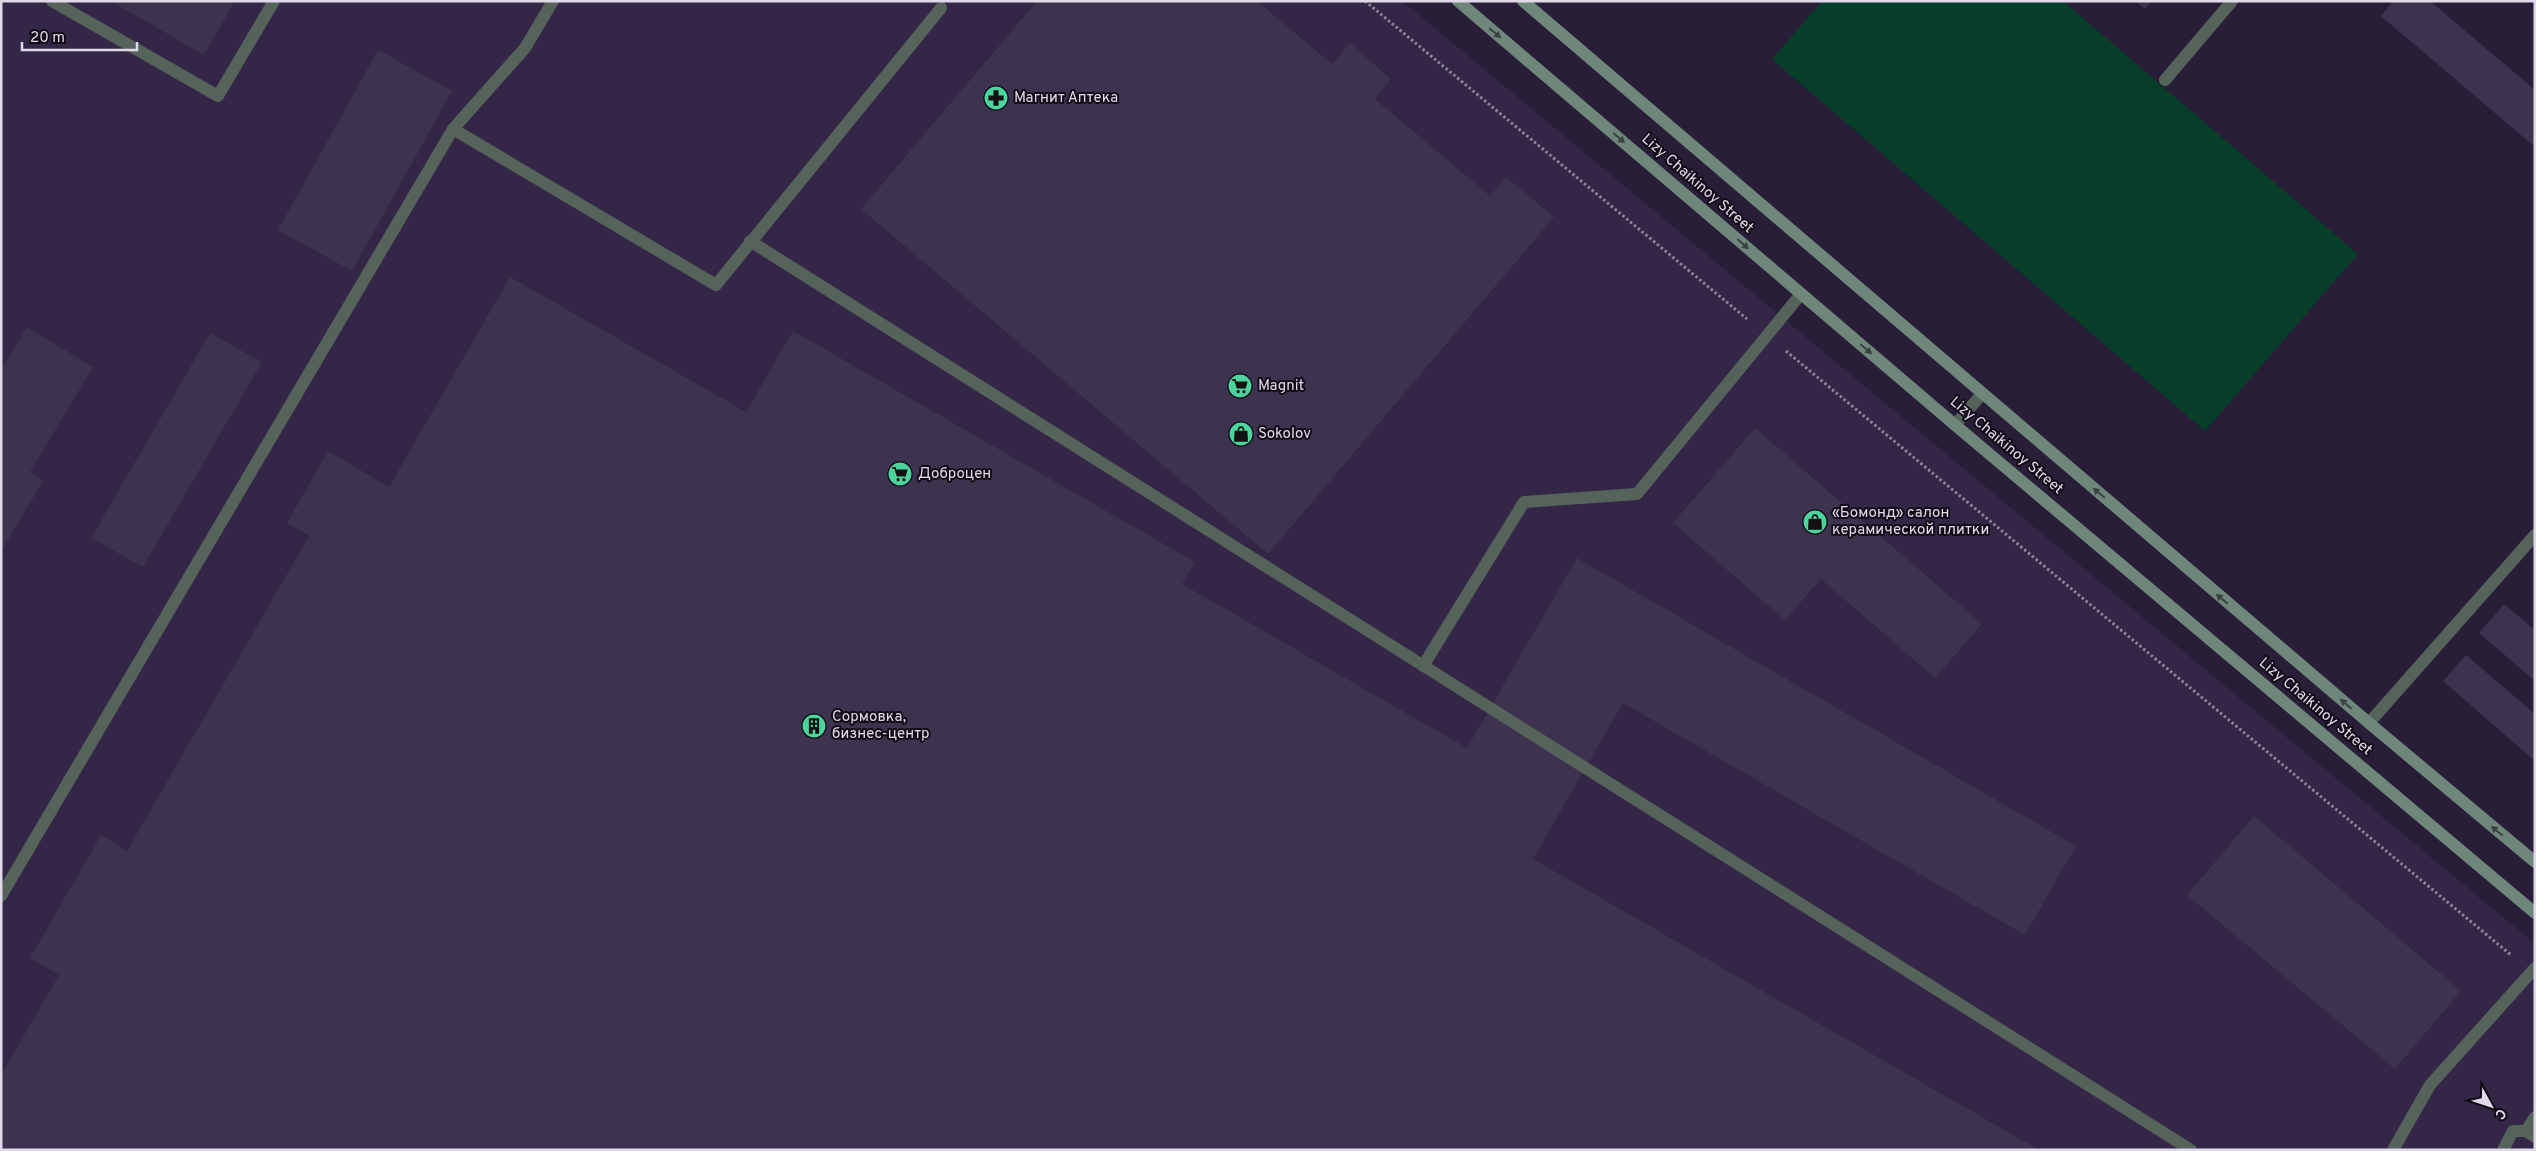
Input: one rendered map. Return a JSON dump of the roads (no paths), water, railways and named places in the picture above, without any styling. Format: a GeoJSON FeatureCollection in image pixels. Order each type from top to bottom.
{"type":"FeatureCollection","features":[{"type":"Feature","properties":{"kind":"main road","name":"Lizy Chaikinoy Street"},"geometry":{"type":"LineString","coordinates":[[1458,1],[1955,425],[2535,913]]}},
{"type":"Feature","properties":{"kind":"main road","name":"Lizy Chaikinoy Street"},"geometry":{"type":"LineString","coordinates":[[1523,1],[2369,724],[2535,862]]}},
{"type":"Feature","properties":{"kind":"street"},"geometry":{"type":"LineString","coordinates":[[52,1],[218,96],[274,1]]}},
{"type":"Feature","properties":{"kind":"street"},"geometry":{"type":"LineString","coordinates":[[1,896],[453,129],[525,48],[553,1]]}},
{"type":"Feature","properties":{"kind":"street"},"geometry":{"type":"LineString","coordinates":[[2164,80],[2232,1]]}},
{"type":"Feature","properties":{"kind":"street"},"geometry":{"type":"LineString","coordinates":[[453,129],[716,285],[939,3]]}},
{"type":"Feature","properties":{"kind":"street"},"geometry":{"type":"LineString","coordinates":[[750,240],[2191,1150]]}},
{"type":"Feature","properties":{"kind":"street"},"geometry":{"type":"LineString","coordinates":[[1423,666],[1524,502],[1637,494],[1801,294]]}},
{"type":"Feature","properties":{"kind":"street"},"geometry":{"type":"LineString","coordinates":[[1955,425],[1982,394]]}},
{"type":"Feature","properties":{"kind":"street"},"geometry":{"type":"LineString","coordinates":[[2369,724],[2535,535]]}},
{"type":"Feature","properties":{"kind":"street"},"geometry":{"type":"LineString","coordinates":[[2393,1150],[2430,1085],[2533,970]]}},
{"type":"Feature","properties":{"kind":"street"},"geometry":{"type":"LineString","coordinates":[[2503,1150],[2513,1131],[2530,1134],[2535,1117]]}},
{"type":"Feature","properties":{"kind":"place","name":"Магнит Аптека"},"geometry":{"type":"Point","coordinates":[996,98]}},
{"type":"Feature","properties":{"kind":"place","name":"Magnit"},"geometry":{"type":"Point","coordinates":[1240,386]}},
{"type":"Feature","properties":{"kind":"place","name":"Sokolov"},"geometry":{"type":"Point","coordinates":[1241,434]}},
{"type":"Feature","properties":{"kind":"place","name":"Доброцен"},"geometry":{"type":"Point","coordinates":[900,474]}},
{"type":"Feature","properties":{"kind":"place","name":"«Бомонд» салон керамической плитки"},"geometry":{"type":"Point","coordinates":[1815,522]}},
{"type":"Feature","properties":{"kind":"place","name":"Сормовка, бизнес-центр"},"geometry":{"type":"Point","coordinates":[814,726]}}]}
